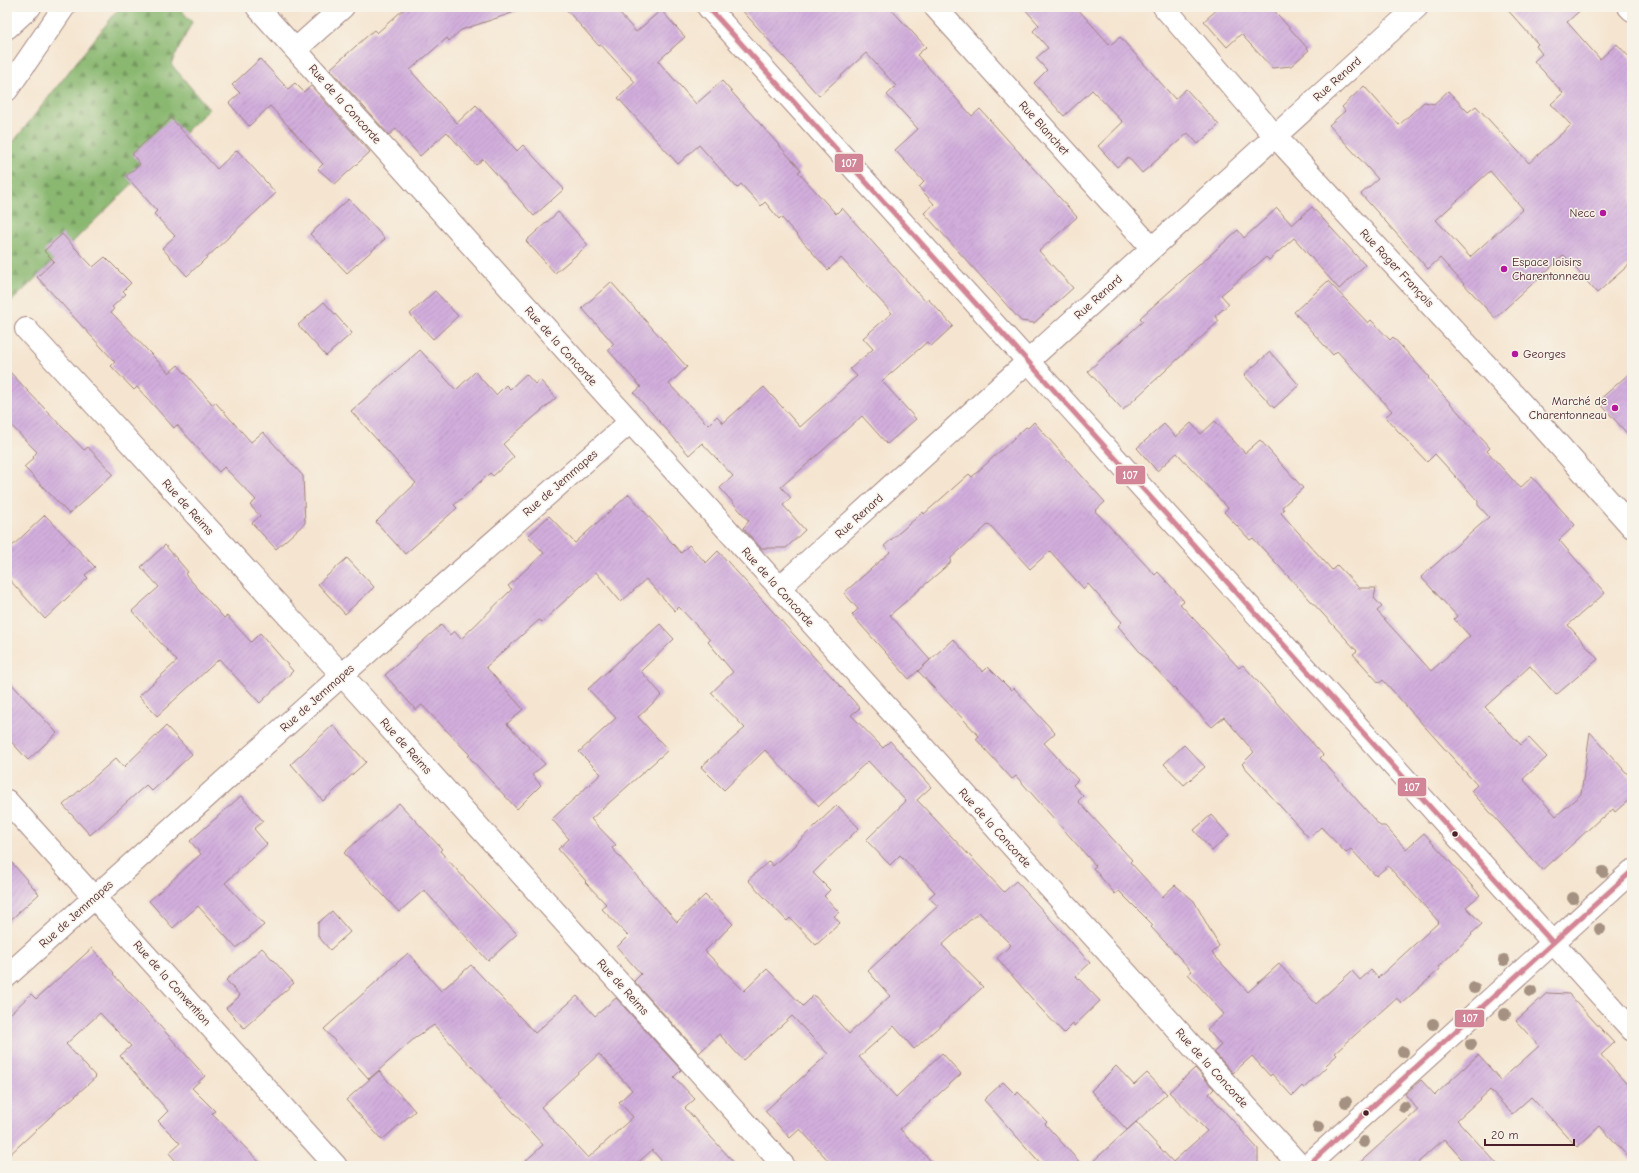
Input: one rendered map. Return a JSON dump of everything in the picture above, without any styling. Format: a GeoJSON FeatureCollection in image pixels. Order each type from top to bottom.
{"type":"FeatureCollection","features":[{"type":"Feature","properties":{"kind":"main road"},"geometry":{"type":"LineString","coordinates":[[7,28],[30,7]]}},
{"type":"Feature","properties":{"kind":"main road"},"geometry":{"type":"LineString","coordinates":[[7,90],[64,7]]}},
{"type":"Feature","properties":{"kind":"main road","name":"Rue de la Concorde"},"geometry":{"type":"LineString","coordinates":[[257,7],[1300,1166]]}},
{"type":"Feature","properties":{"kind":"main road"},"geometry":{"type":"LineString","coordinates":[[296,49],[343,7]]}},
{"type":"Feature","properties":{"kind":"main road"},"geometry":{"type":"LineString","coordinates":[[708,7],[1632,1030]]}},
{"type":"Feature","properties":{"kind":"main road","name":"Rue Blanchet"},"geometry":{"type":"LineString","coordinates":[[935,7],[1152,248]]}},
{"type":"Feature","properties":{"kind":"main road","name":"Rue Roger François"},"geometry":{"type":"LineString","coordinates":[[1164,7],[1275,136],[1533,416],[1632,528]]}},
{"type":"Feature","properties":{"kind":"main road","name":"Rue Renard"},"geometry":{"type":"LineString","coordinates":[[779,588],[1417,7]]}},
{"type":"Feature","properties":{"kind":"main road"},"geometry":{"type":"LineString","coordinates":[[1629,7],[1632,10]]}},
{"type":"Feature","properties":{"kind":"main road","name":"Rue de Reims"},"geometry":{"type":"LineString","coordinates":[[26,329],[342,675],[784,1166]]}},
{"type":"Feature","properties":{"kind":"main road","name":"Rue de Jemmapes"},"geometry":{"type":"LineString","coordinates":[[7,976],[342,675],[630,422]]}},
{"type":"Feature","properties":{"kind":"main road","name":"Rue de la Convention"},"geometry":{"type":"LineString","coordinates":[[7,801],[336,1166]]}},
{"type":"Feature","properties":{"kind":"main road"},"geometry":{"type":"LineString","coordinates":[[1308,1166],[1632,871]]}},
{"type":"Feature","properties":{"kind":"green space"},"geometry":{"type":"Polygon","coordinates":[[[120,7],[178,7],[192,22],[171,64],[209,109],[7,306],[7,150],[120,7]]]}},
{"type":"Feature","properties":{"kind":"building"},"geometry":{"type":"Polygon","coordinates":[[[406,7],[515,7],[515,12],[461,30],[449,41],[447,38],[410,70],[457,123],[476,105],[517,151],[523,145],[564,189],[534,216],[483,159],[476,165],[447,132],[420,156],[396,129],[389,135],[330,69],[374,30],[377,33],[406,7]]]}},
{"type":"Feature","properties":{"kind":"building"},"geometry":{"type":"Polygon","coordinates":[[[564,7],[614,7],[636,32],[661,10],[685,37],[658,61],[696,104],[722,81],[801,170],[798,172],[836,214],[842,208],[925,301],[928,299],[953,326],[931,346],[927,342],[882,381],[916,419],[887,444],[862,416],[781,487],[791,498],[783,505],[805,530],[786,548],[761,548],[743,528],[749,521],[720,488],[733,476],[702,443],[689,455],[634,393],[641,387],[608,350],[614,344],[582,308],[611,282],[687,367],[669,384],[708,425],[717,416],[723,423],[764,387],[800,427],[857,376],[850,369],[873,349],[863,338],[892,313],[841,258],[828,270],[781,217],[779,219],[765,202],[761,206],[741,184],[737,188],[699,145],[678,164],[618,98],[635,82],[601,45],[599,46],[564,7]]]}},
{"type":"Feature","properties":{"kind":"building"},"geometry":{"type":"Polygon","coordinates":[[[739,7],[889,7],[926,47],[917,55],[972,116],[980,109],[1077,217],[1039,251],[1073,288],[1034,323],[1021,321],[924,213],[934,204],[919,187],[924,182],[895,150],[918,129],[887,95],[896,86],[866,53],[819,96],[739,7]]]}},
{"type":"Feature","properties":{"kind":"building"},"geometry":{"type":"Polygon","coordinates":[[[1023,7],[1076,7],[1110,45],[1120,37],[1175,99],[1186,89],[1219,125],[1198,144],[1188,133],[1142,173],[1128,157],[1117,167],[1098,146],[1123,122],[1092,90],[1064,116],[1034,83],[1047,70],[1036,58],[1048,48],[1033,31],[1039,25],[1023,7]]]}},
{"type":"Feature","properties":{"kind":"building"},"geometry":{"type":"Polygon","coordinates":[[[1217,7],[1271,7],[1309,50],[1291,66],[1272,68],[1241,34],[1227,47],[1204,21],[1219,8],[1217,7]]]}},
{"type":"Feature","properties":{"kind":"building"},"geometry":{"type":"Polygon","coordinates":[[[1505,7],[1584,7],[1567,22],[1600,59],[1617,44],[1632,60],[1632,262],[1597,293],[1564,255],[1495,318],[1440,258],[1428,269],[1361,194],[1378,179],[1329,125],[1345,111],[1342,107],[1364,86],[1399,125],[1424,102],[1434,104],[1448,91],[1468,112],[1476,106],[1529,163],[1571,125],[1551,104],[1563,93],[1534,61],[1542,54],[1536,46],[1538,44],[1505,7]],[[1490,171],[1436,220],[1470,257],[1523,209],[1490,171]]]}},
{"type":"Feature","properties":{"kind":"building"},"geometry":{"type":"Polygon","coordinates":[[[260,59],[288,89],[295,83],[304,92],[311,86],[370,152],[335,184],[318,169],[323,164],[270,106],[249,126],[229,103],[240,93],[232,85],[260,59]]]}},
{"type":"Feature","properties":{"kind":"building"},"geometry":{"type":"Polygon","coordinates":[[[171,118],[217,169],[237,150],[276,193],[187,276],[162,248],[175,236],[154,214],[157,211],[126,176],[140,164],[132,154],[171,118]]]}},
{"type":"Feature","properties":{"kind":"building"},"geometry":{"type":"Polygon","coordinates":[[[349,199],[385,239],[347,273],[310,234],[349,199]]]}},
{"type":"Feature","properties":{"kind":"building"},"geometry":{"type":"Polygon","coordinates":[[[1312,207],[1365,265],[1339,289],[1294,238],[1269,260],[1266,257],[1221,295],[1229,304],[1215,316],[1219,321],[1123,410],[1088,371],[1143,321],[1140,318],[1238,230],[1244,238],[1277,208],[1292,225],[1312,207]]]}},
{"type":"Feature","properties":{"kind":"building"},"geometry":{"type":"Polygon","coordinates":[[[558,212],[588,245],[555,273],[526,241],[558,212]]]}},
{"type":"Feature","properties":{"kind":"building"},"geometry":{"type":"Polygon","coordinates":[[[62,234],[93,267],[105,257],[131,283],[123,291],[126,294],[112,307],[114,309],[111,312],[169,373],[178,365],[213,405],[215,402],[251,442],[263,432],[303,476],[305,523],[276,549],[252,523],[260,516],[250,505],[256,500],[224,467],[219,472],[177,425],[174,428],[137,387],[134,390],[111,366],[115,362],[37,277],[54,261],[44,251],[62,234]]]}},
{"type":"Feature","properties":{"kind":"building"},"geometry":{"type":"Polygon","coordinates":[[[1328,281],[1368,323],[1371,320],[1390,340],[1393,337],[1490,448],[1487,451],[1520,488],[1532,477],[1575,525],[1559,540],[1605,593],[1568,625],[1598,659],[1556,695],[1530,666],[1485,707],[1521,745],[1529,738],[1547,757],[1523,779],[1556,816],[1581,794],[1590,732],[1632,779],[1632,797],[1615,812],[1613,809],[1603,818],[1602,817],[1542,870],[1471,791],[1477,785],[1383,680],[1379,683],[1353,654],[1357,651],[1253,538],[1250,540],[1224,512],[1228,508],[1177,453],[1157,471],[1137,448],[1164,424],[1176,437],[1191,423],[1201,434],[1215,421],[1245,453],[1260,440],[1303,488],[1282,507],[1284,510],[1281,513],[1332,570],[1337,565],[1359,588],[1376,588],[1374,598],[1382,607],[1377,611],[1431,671],[1470,636],[1454,619],[1457,616],[1421,577],[1489,517],[1478,505],[1478,501],[1435,454],[1427,462],[1385,417],[1392,411],[1337,351],[1333,355],[1294,312],[1328,281]]]}},
{"type":"Feature","properties":{"kind":"building"},"geometry":{"type":"Polygon","coordinates":[[[435,291],[458,316],[433,339],[410,314],[435,291]]]}},
{"type":"Feature","properties":{"kind":"building"},"geometry":{"type":"Polygon","coordinates":[[[324,302],[352,333],[326,356],[298,325],[324,302]]]}},
{"type":"Feature","properties":{"kind":"building"},"geometry":{"type":"Polygon","coordinates":[[[420,350],[456,390],[475,372],[496,395],[506,385],[510,389],[526,374],[535,384],[540,380],[556,398],[503,444],[514,457],[493,476],[490,473],[454,505],[457,508],[405,554],[376,522],[416,483],[351,411],[420,350]]]}},
{"type":"Feature","properties":{"kind":"building"},"geometry":{"type":"Polygon","coordinates":[[[1270,352],[1299,385],[1274,408],[1244,375],[1270,352]]]}},
{"type":"Feature","properties":{"kind":"building"},"geometry":{"type":"Polygon","coordinates":[[[7,369],[84,450],[88,447],[113,474],[69,514],[24,467],[34,458],[33,457],[37,452],[7,421],[7,369]]]}},
{"type":"Feature","properties":{"kind":"building","name":"Marché de Charentonneau"},"geometry":{"type":"Polygon","coordinates":[[[1632,371],[1632,439],[1598,401],[1632,371]]]}},
{"type":"Feature","properties":{"kind":"building"},"geometry":{"type":"Polygon","coordinates":[[[1034,422],[1105,502],[1095,511],[1155,575],[1158,572],[1184,601],[1180,604],[1239,668],[1243,665],[1323,755],[1320,758],[1380,826],[1385,826],[1406,849],[1424,833],[1480,895],[1466,907],[1482,924],[1471,934],[1472,935],[1438,967],[1440,969],[1402,1003],[1396,998],[1335,1053],[1337,1055],[1304,1088],[1302,1086],[1292,1096],[1272,1074],[1270,1076],[1252,1056],[1233,1073],[1214,1052],[1221,1045],[1207,1029],[1224,1014],[1188,974],[1192,971],[1151,927],[1153,925],[1119,891],[1115,894],[1093,868],[1096,866],[1016,776],[1012,779],[976,739],[979,736],[918,671],[953,639],[983,672],[988,667],[1011,690],[1014,688],[1055,733],[1044,743],[1078,780],[1073,785],[1083,796],[1078,801],[1132,860],[1130,862],[1162,897],[1175,885],[1194,901],[1219,946],[1212,953],[1248,992],[1279,964],[1316,1004],[1352,971],[1360,980],[1371,970],[1378,978],[1439,922],[1388,866],[1376,876],[1351,849],[1346,853],[1321,827],[1309,838],[1242,764],[1254,752],[1224,717],[1212,727],[1145,658],[1118,626],[1122,622],[1088,584],[1084,589],[1050,551],[1030,569],[989,524],[951,558],[950,563],[890,615],[930,660],[909,679],[852,615],[858,609],[844,593],[890,552],[884,546],[923,512],[924,514],[969,474],[972,477],[1026,427],[1028,428],[1034,422]]]}},
{"type":"Feature","properties":{"kind":"building"},"geometry":{"type":"Polygon","coordinates":[[[629,494],[681,553],[689,545],[706,563],[718,551],[860,708],[851,715],[883,748],[890,741],[931,787],[917,800],[1004,892],[1016,881],[1090,963],[1076,976],[1100,1001],[1074,1026],[1073,1024],[1064,1033],[1040,1008],[997,958],[1011,945],[979,912],[942,945],[983,987],[914,1049],[894,1026],[859,1057],[896,1097],[942,1053],[961,1074],[900,1129],[936,1166],[833,1166],[800,1129],[790,1138],[765,1111],[828,1054],[792,1016],[743,1060],[719,1034],[699,1053],[634,981],[641,974],[617,947],[628,936],[601,908],[606,904],[585,882],[586,881],[558,849],[569,839],[552,819],[601,774],[579,752],[616,718],[588,689],[660,624],[674,639],[641,671],[662,695],[638,717],[668,750],[591,819],[616,845],[612,848],[677,922],[705,895],[733,924],[705,951],[744,991],[767,969],[803,1006],[814,995],[849,1034],[890,996],[868,971],[938,906],[929,898],[935,892],[900,855],[890,865],[866,840],[906,801],[868,761],[819,806],[765,750],[724,790],[701,767],[745,728],[711,693],[733,672],[708,642],[710,640],[679,607],[675,611],[646,579],[621,602],[596,572],[542,622],[539,620],[486,667],[523,709],[507,724],[545,764],[532,775],[541,785],[517,809],[468,756],[470,755],[422,705],[416,710],[385,675],[441,625],[450,635],[454,631],[461,639],[512,589],[508,586],[544,553],[528,536],[549,516],[575,543],[629,494]]]}},
{"type":"Feature","properties":{"kind":"building"},"geometry":{"type":"Polygon","coordinates":[[[45,515],[95,567],[85,575],[88,578],[45,619],[7,577],[7,551],[45,515]]]}},
{"type":"Feature","properties":{"kind":"building"},"geometry":{"type":"Polygon","coordinates":[[[165,545],[188,572],[185,574],[224,618],[227,616],[251,642],[260,633],[293,671],[260,703],[219,659],[157,716],[139,696],[177,661],[132,611],[159,587],[141,567],[165,545]]]}},
{"type":"Feature","properties":{"kind":"building"},"geometry":{"type":"Polygon","coordinates":[[[347,558],[374,587],[345,614],[318,584],[347,558]]]}},
{"type":"Feature","properties":{"kind":"building"},"geometry":{"type":"Polygon","coordinates":[[[7,679],[57,733],[28,760],[7,737],[7,679]]]}},
{"type":"Feature","properties":{"kind":"building"},"geometry":{"type":"Polygon","coordinates":[[[333,725],[366,762],[323,801],[291,764],[333,725]]]}},
{"type":"Feature","properties":{"kind":"building"},"geometry":{"type":"Polygon","coordinates":[[[166,726],[192,754],[152,791],[146,785],[90,835],[63,805],[116,758],[124,767],[166,726]]]}},
{"type":"Feature","properties":{"kind":"building"},"geometry":{"type":"Polygon","coordinates":[[[1184,745],[1205,767],[1184,785],[1164,764],[1184,745]]]}},
{"type":"Feature","properties":{"kind":"building"},"geometry":{"type":"Polygon","coordinates":[[[241,796],[263,821],[254,829],[267,844],[225,883],[264,925],[236,948],[198,906],[173,928],[149,901],[201,854],[190,841],[241,796]]]}},
{"type":"Feature","properties":{"kind":"building"},"geometry":{"type":"Polygon","coordinates":[[[399,803],[442,849],[440,851],[483,899],[517,934],[488,961],[424,890],[399,912],[344,853],[399,803]]]}},
{"type":"Feature","properties":{"kind":"building"},"geometry":{"type":"Polygon","coordinates":[[[837,805],[859,828],[813,873],[830,890],[824,896],[839,912],[834,916],[840,923],[816,945],[790,918],[787,921],[748,880],[769,861],[773,866],[837,805]]]}},
{"type":"Feature","properties":{"kind":"building"},"geometry":{"type":"Polygon","coordinates":[[[1211,815],[1229,835],[1212,851],[1194,830],[1211,815]]]}},
{"type":"Feature","properties":{"kind":"building"},"geometry":{"type":"Polygon","coordinates":[[[7,857],[39,894],[7,923],[7,857]]]}},
{"type":"Feature","properties":{"kind":"building"},"geometry":{"type":"Polygon","coordinates":[[[332,911],[350,932],[330,950],[318,936],[318,923],[332,911]]]}},
{"type":"Feature","properties":{"kind":"building"},"geometry":{"type":"Polygon","coordinates":[[[92,948],[114,973],[113,974],[205,1076],[192,1088],[215,1111],[212,1113],[263,1166],[180,1166],[169,1153],[180,1143],[158,1121],[168,1111],[120,1056],[131,1046],[100,1013],[66,1044],[96,1077],[66,1104],[65,1103],[7,1157],[7,1017],[31,994],[36,999],[92,948]]]}},
{"type":"Feature","properties":{"kind":"building"},"geometry":{"type":"Polygon","coordinates":[[[262,948],[294,983],[244,1028],[226,1008],[240,996],[226,980],[262,948]]]}},
{"type":"Feature","properties":{"kind":"building"},"geometry":{"type":"Polygon","coordinates":[[[408,953],[441,991],[471,965],[535,1033],[577,996],[595,1016],[616,998],[681,1070],[674,1077],[695,1099],[685,1108],[737,1166],[666,1166],[652,1150],[634,1166],[520,1166],[543,1145],[434,1025],[416,1037],[369,1079],[324,1029],[408,953]],[[599,1054],[541,1107],[588,1158],[633,1117],[619,1102],[632,1090],[599,1054]]]}},
{"type":"Feature","properties":{"kind":"building"},"geometry":{"type":"Polygon","coordinates":[[[1547,993],[1569,994],[1614,1043],[1601,1055],[1632,1090],[1632,1161],[1600,1126],[1577,1147],[1531,1097],[1512,1114],[1490,1090],[1457,1120],[1499,1166],[1468,1166],[1444,1139],[1414,1166],[1356,1166],[1418,1110],[1405,1094],[1421,1080],[1435,1095],[1478,1055],[1501,1080],[1539,1046],[1516,1021],[1547,993]]]}},
{"type":"Feature","properties":{"kind":"building"},"geometry":{"type":"Polygon","coordinates":[[[1116,1066],[1134,1085],[1147,1073],[1167,1094],[1127,1130],[1091,1091],[1116,1066]]]}},
{"type":"Feature","properties":{"kind":"building"},"geometry":{"type":"Polygon","coordinates":[[[1195,1068],[1214,1089],[1209,1094],[1258,1149],[1258,1166],[1088,1166],[1136,1122],[1173,1162],[1207,1131],[1169,1092],[1195,1068]]]}},
{"type":"Feature","properties":{"kind":"building"},"geometry":{"type":"Polygon","coordinates":[[[379,1071],[415,1111],[382,1140],[346,1100],[379,1071]]]}},
{"type":"Feature","properties":{"kind":"building"},"geometry":{"type":"Polygon","coordinates":[[[1003,1082],[1016,1095],[1018,1092],[1047,1122],[1045,1124],[1083,1166],[1043,1166],[984,1100],[1003,1082]]]}},
{"type":"Feature","properties":{"kind":"transit line","name":"107"},"geometry":{"type":"LineString","coordinates":[[708,7],[1553,943]]}},
{"type":"Feature","properties":{"kind":"transit line","name":"107"},"geometry":{"type":"LineString","coordinates":[[1307,1166],[1632,871]]}},
{"type":"Feature","properties":{"kind":"place","name":"Necc"},"geometry":{"type":"Point","coordinates":[1603,213]}},
{"type":"Feature","properties":{"kind":"place","name":"Espace loisirs Charentonneau"},"geometry":{"type":"Point","coordinates":[1504,269]}},
{"type":"Feature","properties":{"kind":"place","name":"Georges"},"geometry":{"type":"Point","coordinates":[1515,354]}},
{"type":"Feature","properties":{"kind":"place","name":"Marché de Charentonneau"},"geometry":{"type":"Point","coordinates":[1615,408]}}]}
